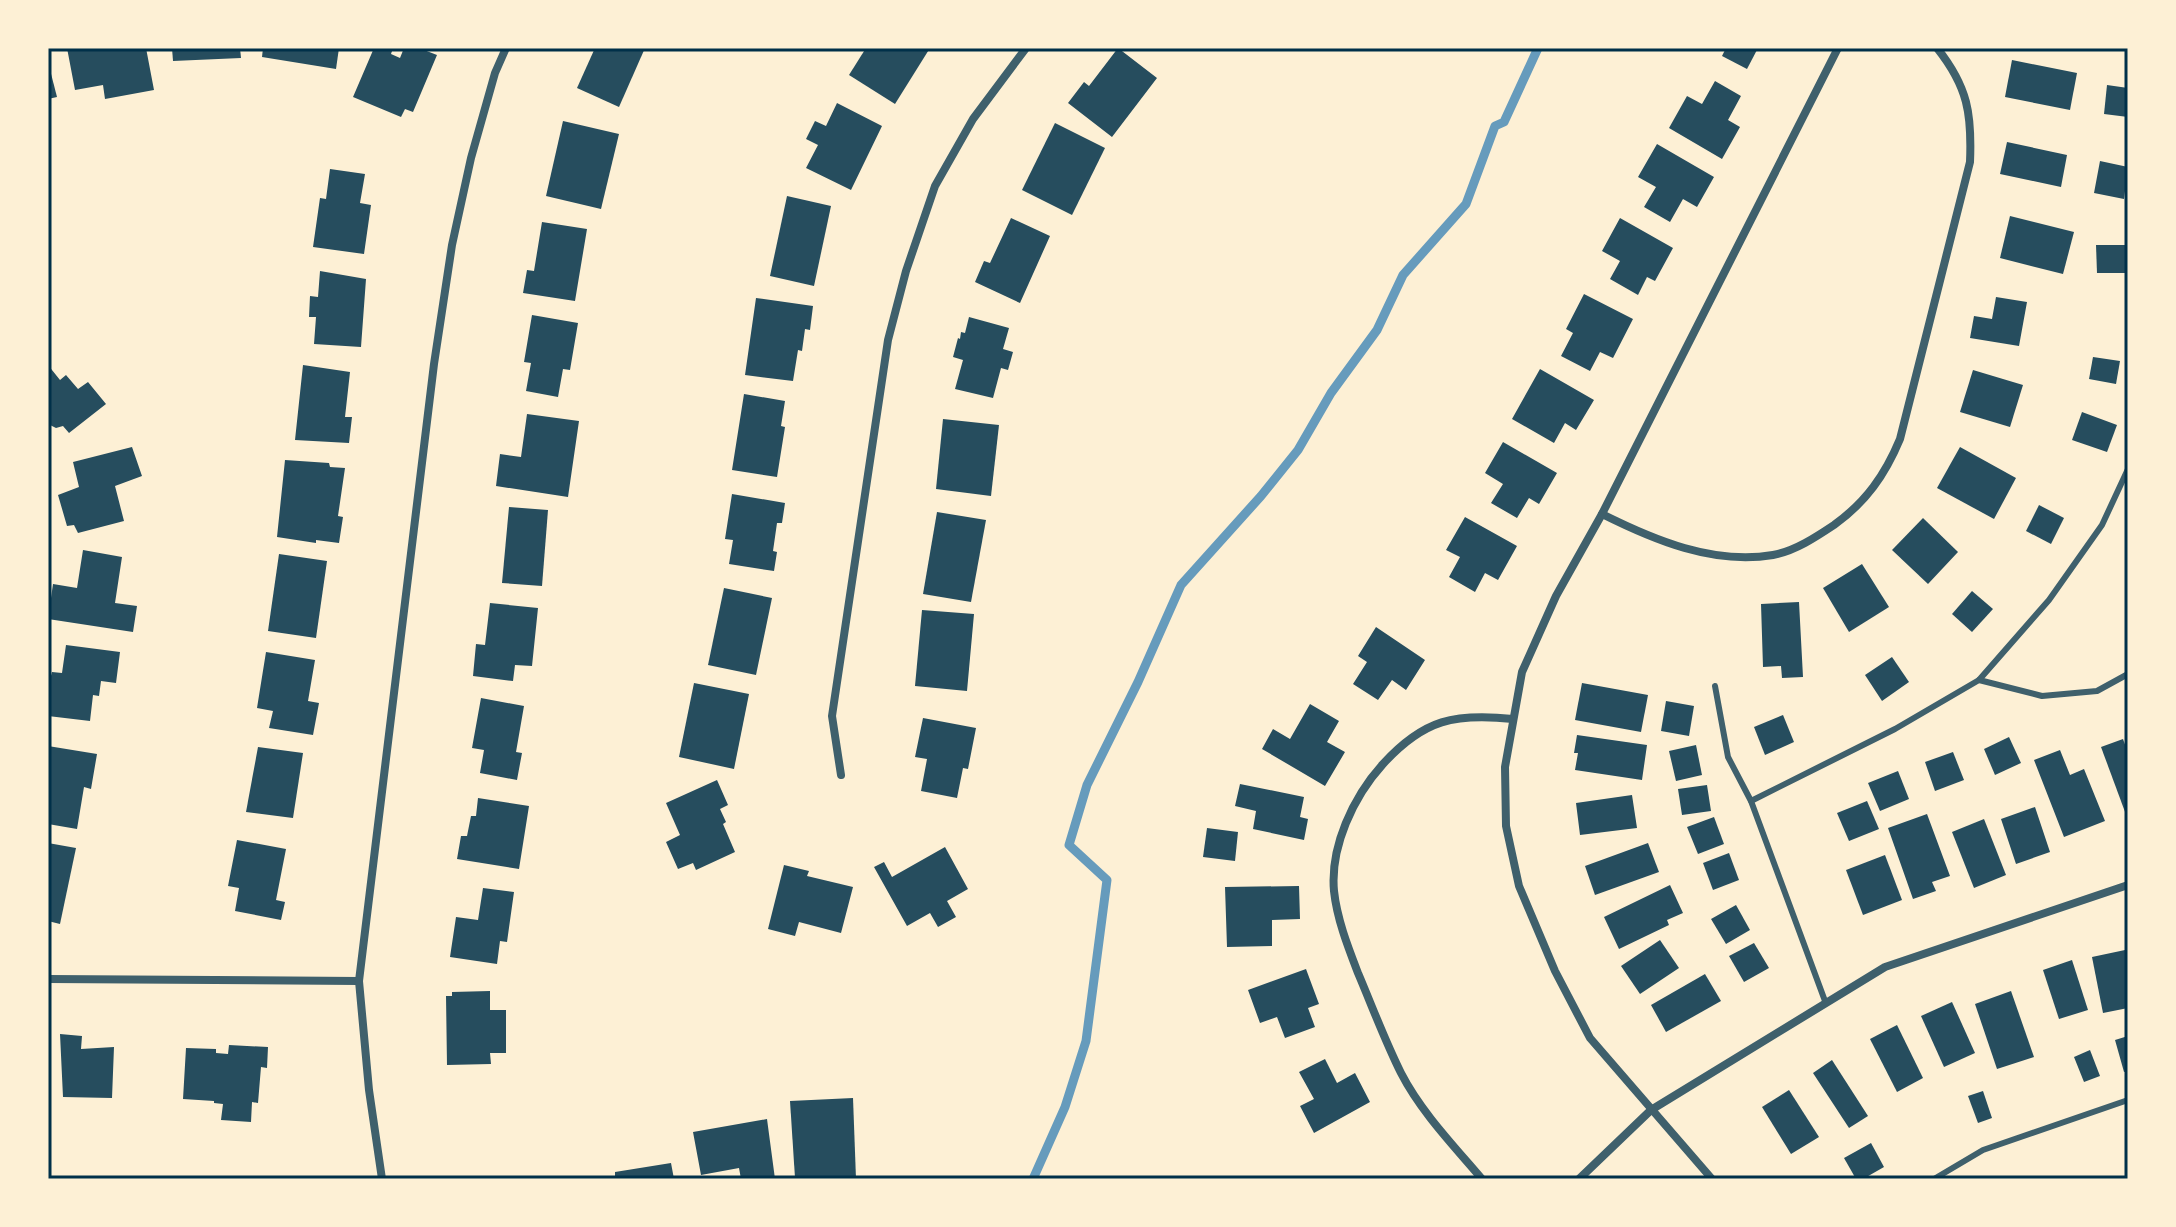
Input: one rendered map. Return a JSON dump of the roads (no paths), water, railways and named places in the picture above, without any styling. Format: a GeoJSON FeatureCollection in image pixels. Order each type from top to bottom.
{"type":"FeatureCollection","features":[{"type":"Feature","properties":{"kind":"street"},"geometry":{"type":"LineString","coordinates":[[382,1179],[369,1090],[359,981],[430,395],[452,245],[471,158],[495,73],[506,48]]}},
{"type":"Feature","properties":{"kind":"street"},"geometry":{"type":"LineString","coordinates":[[841,775],[832,716],[888,340],[906,271],[935,186],[973,119],[1026,48]]}},
{"type":"Feature","properties":{"kind":"street"},"geometry":{"type":"LineString","coordinates":[[1712,1179],[1590,1038],[1555,971],[1519,886],[1506,826],[1505,767],[1522,672],[1556,596],[1602,514],[1838,48]]}},
{"type":"Feature","properties":{"kind":"street"},"geometry":{"type":"LineString","coordinates":[[1602,514],[1647,536],[1685,548],[1723,556],[1774,555],[1811,540],[1866,499],[1888,468],[1900,439],[1970,162],[1972,125],[1966,97],[1954,70],[1937,48]]}},
{"type":"Feature","properties":{"kind":"street"},"geometry":{"type":"LineString","coordinates":[[1482,1179],[1437,1127],[1402,1075],[1344,935],[1334,891],[1337,856],[1347,820],[1366,784],[1385,762],[1406,742],[1431,726],[1457,717],[1475,715],[1513,719]]}},
{"type":"Feature","properties":{"kind":"street"},"geometry":{"type":"LineString","coordinates":[[1579,1179],[1651,1110],[1885,967],[2128,885]]}},
{"type":"Feature","properties":{"kind":"street"},"geometry":{"type":"LineString","coordinates":[[48,979],[359,981]]}},
{"type":"Feature","properties":{"kind":"lane"},"geometry":{"type":"LineString","coordinates":[[1751,801],[1895,729],[1979,680],[2049,600],[2102,525],[2128,469]]}},
{"type":"Feature","properties":{"kind":"lane"},"geometry":{"type":"LineString","coordinates":[[1979,680],[2042,696],[2097,691],[2128,674]]}},
{"type":"Feature","properties":{"kind":"lane"},"geometry":{"type":"LineString","coordinates":[[1715,686],[1728,757],[1751,801],[1825,1001]]}},
{"type":"Feature","properties":{"kind":"lane"},"geometry":{"type":"LineString","coordinates":[[1934,1179],[1983,1150],[2128,1100]]}},
{"type":"Feature","properties":{"kind":"waterway"},"geometry":{"type":"LineString","coordinates":[[1033,1179],[1065,1107],[1086,1041],[1107,880],[1069,845],[1087,785],[1181,585],[1298,450],[1331,393],[1377,330],[1403,275],[1466,204],[1495,126],[1504,122],[1538,48]]}}]}
